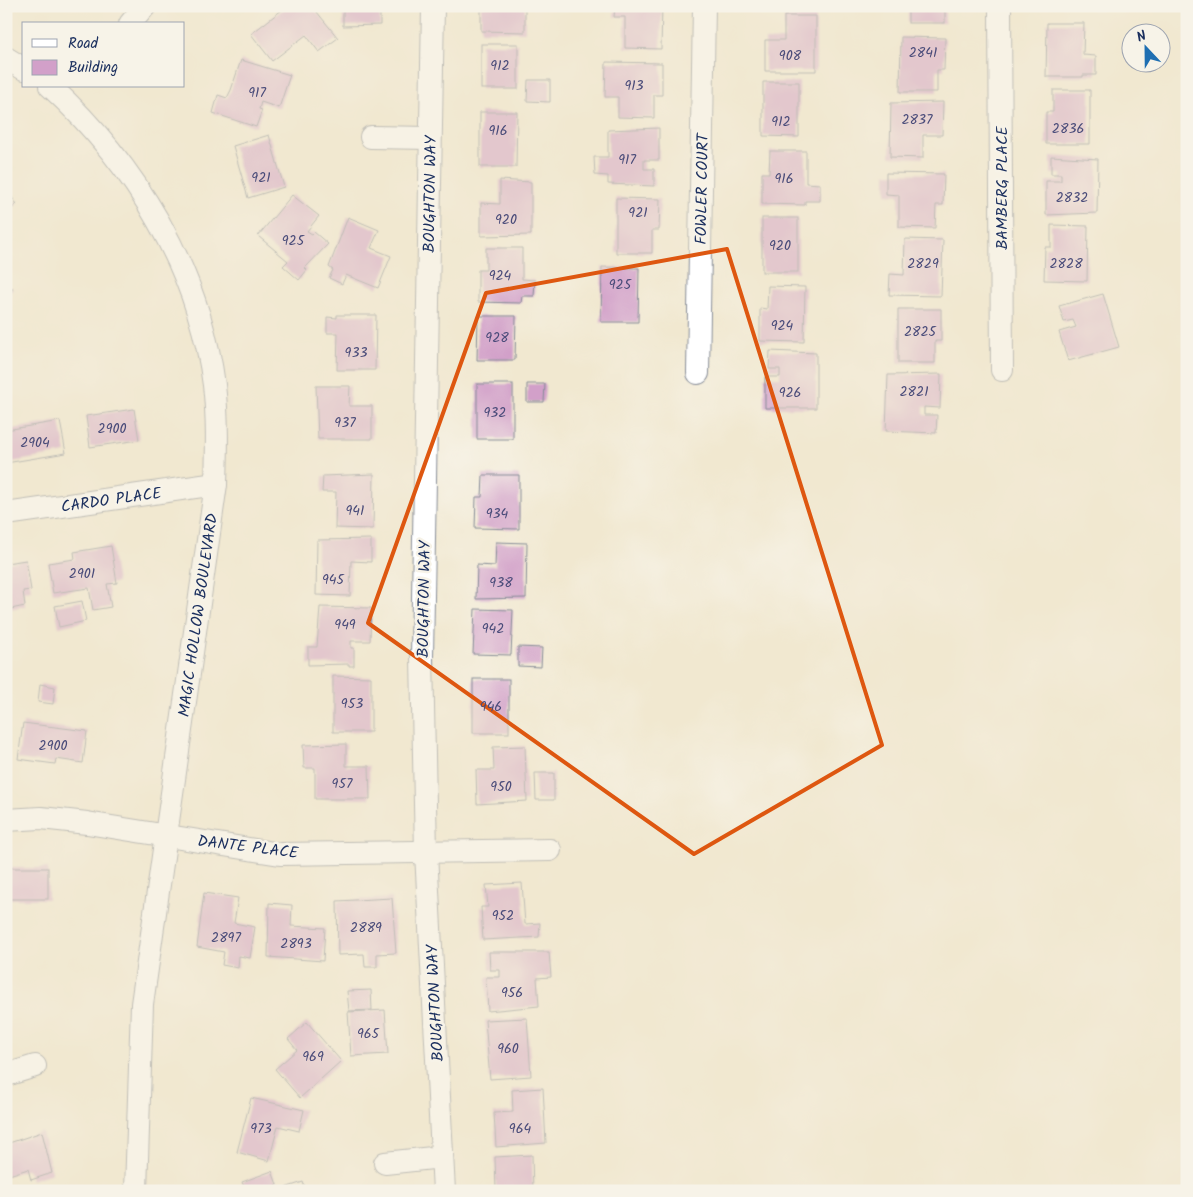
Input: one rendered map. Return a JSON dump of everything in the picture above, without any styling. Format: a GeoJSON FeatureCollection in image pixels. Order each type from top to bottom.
{"type":"FeatureCollection","features":[{"type":"Feature","properties":{"kind":"street"},"geometry":{"type":"LineString","coordinates":[[132,22],[145,6]]}},
{"type":"Feature","properties":{"kind":"street","name":"BOUGHTON WAY"},"geometry":{"type":"LineString","coordinates":[[433,6],[422,657],[426,852],[444,1191]]}},
{"type":"Feature","properties":{"kind":"street","name":"FOWLER COURT"},"geometry":{"type":"LineString","coordinates":[[698,373],[704,6]]}},
{"type":"Feature","properties":{"kind":"street","name":"BAMBERG PLACE"},"geometry":{"type":"LineString","coordinates":[[1000,6],[1002,370]]}},
{"type":"Feature","properties":{"kind":"street"},"geometry":{"type":"LineString","coordinates":[[6,58],[22,68]]}},
{"type":"Feature","properties":{"kind":"street","name":"MAGIC HOLLOW BOULEVARD"},"geometry":{"type":"LineString","coordinates":[[63,91],[115,155],[152,210],[174,249],[194,298],[207,346],[214,386],[218,436],[216,484],[142,1004],[136,1191]]}},
{"type":"Feature","properties":{"kind":"street"},"geometry":{"type":"LineString","coordinates":[[371,137],[430,138]]}},
{"type":"Feature","properties":{"kind":"street","name":"CARDO PLACE"},"geometry":{"type":"LineString","coordinates":[[6,514],[216,484]]}},
{"type":"Feature","properties":{"kind":"street","name":"DANTE PLACE"},"geometry":{"type":"LineString","coordinates":[[6,820],[41,818],[280,854],[550,850]]}},
{"type":"Feature","properties":{"kind":"street"},"geometry":{"type":"LineString","coordinates":[[6,1075],[34,1066]]}},
{"type":"Feature","properties":{"kind":"street"},"geometry":{"type":"LineString","coordinates":[[385,1163],[442,1157]]}},
{"type":"Feature","properties":{"kind":"highlighted area"},"geometry":{"type":"Polygon","coordinates":[[[727,249],[882,745],[694,854],[368,623],[486,293],[727,249]]]}},
{"type":"Feature","properties":{"kind":"building"},"geometry":{"type":"Polygon","coordinates":[[[287,6],[312,6],[338,38],[319,52],[306,35],[272,61],[251,34],[287,6]]]}},
{"type":"Feature","properties":{"kind":"building"},"geometry":{"type":"Polygon","coordinates":[[[343,6],[380,6],[380,25],[343,26],[343,6]]]}},
{"type":"Feature","properties":{"kind":"building"},"geometry":{"type":"Polygon","coordinates":[[[481,6],[525,6],[525,32],[481,31],[481,6]]]}},
{"type":"Feature","properties":{"kind":"building"},"geometry":{"type":"Polygon","coordinates":[[[615,6],[662,6],[661,49],[625,48],[625,17],[614,17],[615,6]]]}},
{"type":"Feature","properties":{"kind":"building"},"geometry":{"type":"Polygon","coordinates":[[[908,6],[945,6],[945,23],[908,23],[908,6]]]}},
{"type":"Feature","properties":{"kind":"building"},"geometry":{"type":"Polygon","coordinates":[[[784,16],[816,16],[816,71],[765,71],[765,40],[784,40],[784,16]]]}},
{"type":"Feature","properties":{"kind":"building"},"geometry":{"type":"Polygon","coordinates":[[[1047,23],[1084,23],[1083,55],[1096,56],[1096,75],[1046,77],[1047,23]]]}},
{"type":"Feature","properties":{"kind":"building"},"geometry":{"type":"Polygon","coordinates":[[[901,37],[945,38],[944,70],[937,70],[937,92],[900,92],[901,37]]]}},
{"type":"Feature","properties":{"kind":"building"},"geometry":{"type":"Polygon","coordinates":[[[481,44],[518,44],[518,89],[481,89],[481,44]]]}},
{"type":"Feature","properties":{"kind":"building"},"geometry":{"type":"Polygon","coordinates":[[[241,60],[290,75],[279,108],[261,102],[259,109],[262,110],[256,127],[213,113],[218,95],[227,98],[241,60]]]}},
{"type":"Feature","properties":{"kind":"building"},"geometry":{"type":"Polygon","coordinates":[[[606,62],[662,63],[662,95],[654,95],[654,118],[618,117],[618,97],[605,97],[606,62]]]}},
{"type":"Feature","properties":{"kind":"building"},"geometry":{"type":"Polygon","coordinates":[[[528,80],[550,80],[550,102],[527,101],[528,80]]]}},
{"type":"Feature","properties":{"kind":"building"},"geometry":{"type":"Polygon","coordinates":[[[763,82],[799,82],[799,137],[763,136],[763,82]]]}},
{"type":"Feature","properties":{"kind":"building"},"geometry":{"type":"Polygon","coordinates":[[[1053,90],[1090,90],[1090,144],[1046,144],[1046,112],[1053,112],[1053,90]]]}},
{"type":"Feature","properties":{"kind":"building"},"geometry":{"type":"Polygon","coordinates":[[[943,102],[942,135],[923,135],[923,158],[890,157],[891,103],[943,102]]]}},
{"type":"Feature","properties":{"kind":"building"},"geometry":{"type":"Polygon","coordinates":[[[480,112],[517,112],[516,167],[480,167],[480,112]]]}},
{"type":"Feature","properties":{"kind":"building"},"geometry":{"type":"Polygon","coordinates":[[[659,128],[659,160],[644,160],[644,169],[654,169],[654,186],[608,184],[608,176],[595,175],[594,157],[608,157],[608,130],[659,128]]]}},
{"type":"Feature","properties":{"kind":"building"},"geometry":{"type":"Polygon","coordinates":[[[269,135],[284,187],[248,198],[233,146],[269,135]]]}},
{"type":"Feature","properties":{"kind":"building"},"geometry":{"type":"Polygon","coordinates":[[[770,151],[806,151],[806,183],[820,184],[820,201],[805,201],[805,205],[762,204],[762,173],[769,173],[770,151]]]}},
{"type":"Feature","properties":{"kind":"building"},"geometry":{"type":"Polygon","coordinates":[[[1051,156],[1098,159],[1097,213],[1046,215],[1046,181],[1061,181],[1061,174],[1051,174],[1051,156]]]}},
{"type":"Feature","properties":{"kind":"building"},"geometry":{"type":"Polygon","coordinates":[[[886,173],[944,174],[943,205],[936,205],[935,228],[899,227],[899,195],[886,194],[886,173]]]}},
{"type":"Feature","properties":{"kind":"building"},"geometry":{"type":"Polygon","coordinates":[[[500,180],[531,182],[531,235],[481,236],[481,203],[500,204],[500,180]]]}},
{"type":"Feature","properties":{"kind":"building"},"geometry":{"type":"Polygon","coordinates":[[[6,190],[17,204],[6,213],[6,190]]]}},
{"type":"Feature","properties":{"kind":"building"},"geometry":{"type":"Polygon","coordinates":[[[292,195],[319,216],[307,231],[312,234],[314,232],[328,244],[305,268],[307,270],[299,280],[283,266],[288,261],[258,236],[292,195]]]}},
{"type":"Feature","properties":{"kind":"building"},"geometry":{"type":"Polygon","coordinates":[[[616,198],[660,199],[659,230],[652,230],[652,253],[616,253],[616,198]]]}},
{"type":"Feature","properties":{"kind":"building"},"geometry":{"type":"Polygon","coordinates":[[[348,217],[379,230],[371,248],[391,256],[378,288],[346,275],[342,284],[329,278],[333,270],[329,267],[348,217]]]}},
{"type":"Feature","properties":{"kind":"building"},"geometry":{"type":"Polygon","coordinates":[[[762,218],[798,218],[798,272],[762,272],[762,218]]]}},
{"type":"Feature","properties":{"kind":"building"},"geometry":{"type":"Polygon","coordinates":[[[1051,225],[1088,226],[1087,281],[1044,280],[1045,247],[1051,247],[1051,225]]]}},
{"type":"Feature","properties":{"kind":"building"},"geometry":{"type":"Polygon","coordinates":[[[905,239],[943,240],[941,296],[889,295],[890,274],[904,275],[905,239]]]}},
{"type":"Feature","properties":{"kind":"building"},"geometry":{"type":"Polygon","coordinates":[[[486,248],[522,248],[522,279],[535,280],[534,296],[522,296],[521,303],[478,302],[478,270],[486,270],[486,248]]]}},
{"type":"Feature","properties":{"kind":"building"},"geometry":{"type":"Polygon","coordinates":[[[602,267],[639,268],[638,322],[601,322],[602,267]]]}},
{"type":"Feature","properties":{"kind":"building"},"geometry":{"type":"Polygon","coordinates":[[[6,284],[13,289],[6,297],[6,284]]]}},
{"type":"Feature","properties":{"kind":"building"},"geometry":{"type":"Polygon","coordinates":[[[768,286],[805,287],[804,342],[760,341],[760,308],[767,309],[768,286]]]}},
{"type":"Feature","properties":{"kind":"building"},"geometry":{"type":"Polygon","coordinates":[[[1103,294],[1119,347],[1068,361],[1059,332],[1076,327],[1073,320],[1064,322],[1059,306],[1103,294]]]}},
{"type":"Feature","properties":{"kind":"building"},"geometry":{"type":"Polygon","coordinates":[[[898,309],[941,309],[941,341],[935,341],[935,363],[898,363],[898,309]]]}},
{"type":"Feature","properties":{"kind":"building"},"geometry":{"type":"Polygon","coordinates":[[[337,315],[376,315],[375,370],[337,370],[338,333],[327,333],[327,317],[337,318],[337,315]]]}},
{"type":"Feature","properties":{"kind":"building"},"geometry":{"type":"Polygon","coordinates":[[[478,316],[516,316],[515,360],[477,360],[478,316]]]}},
{"type":"Feature","properties":{"kind":"building"},"geometry":{"type":"Polygon","coordinates":[[[770,351],[816,353],[816,408],[765,408],[765,377],[780,377],[780,369],[769,369],[770,351]]]}},
{"type":"Feature","properties":{"kind":"building"},"geometry":{"type":"Polygon","coordinates":[[[941,374],[940,408],[924,407],[924,415],[937,415],[936,433],[886,431],[888,375],[941,374]]]}},
{"type":"Feature","properties":{"kind":"building"},"geometry":{"type":"Polygon","coordinates":[[[477,384],[513,384],[513,439],[477,439],[477,384]]]}},
{"type":"Feature","properties":{"kind":"building"},"geometry":{"type":"Polygon","coordinates":[[[527,384],[545,384],[544,402],[527,402],[527,384]]]}},
{"type":"Feature","properties":{"kind":"building"},"geometry":{"type":"Polygon","coordinates":[[[316,386],[350,386],[349,406],[372,406],[372,439],[318,439],[316,386]]]}},
{"type":"Feature","properties":{"kind":"building"},"geometry":{"type":"Polygon","coordinates":[[[134,409],[139,440],[90,447],[86,416],[134,409]]]}},
{"type":"Feature","properties":{"kind":"building"},"geometry":{"type":"Polygon","coordinates":[[[60,421],[66,453],[6,463],[6,430],[60,421]]]}},
{"type":"Feature","properties":{"kind":"building"},"geometry":{"type":"Polygon","coordinates":[[[374,474],[373,529],[335,528],[336,492],[322,492],[323,476],[374,474]]]}},
{"type":"Feature","properties":{"kind":"building"},"geometry":{"type":"Polygon","coordinates":[[[483,475],[519,475],[519,529],[475,528],[476,497],[482,497],[483,475]]]}},
{"type":"Feature","properties":{"kind":"building"},"geometry":{"type":"Polygon","coordinates":[[[371,539],[371,562],[351,561],[350,596],[316,595],[317,540],[371,539]]]}},
{"type":"Feature","properties":{"kind":"building"},"geometry":{"type":"Polygon","coordinates":[[[496,542],[527,543],[526,598],[476,599],[477,565],[495,566],[496,542]]]}},
{"type":"Feature","properties":{"kind":"building"},"geometry":{"type":"Polygon","coordinates":[[[111,546],[117,583],[107,584],[111,607],[93,610],[89,588],[53,593],[48,563],[75,559],[74,552],[111,546]]]}},
{"type":"Feature","properties":{"kind":"building"},"geometry":{"type":"Polygon","coordinates":[[[26,560],[31,590],[23,591],[25,606],[6,610],[6,563],[26,560]]]}},
{"type":"Feature","properties":{"kind":"building"},"geometry":{"type":"Polygon","coordinates":[[[82,601],[86,621],[59,627],[55,606],[82,601]]]}},
{"type":"Feature","properties":{"kind":"building"},"geometry":{"type":"Polygon","coordinates":[[[320,607],[371,608],[370,641],[351,641],[351,648],[354,648],[354,666],[349,666],[349,664],[308,665],[308,647],[317,647],[320,607]]]}},
{"type":"Feature","properties":{"kind":"building"},"geometry":{"type":"Polygon","coordinates":[[[475,609],[513,610],[511,655],[473,654],[475,609]]]}},
{"type":"Feature","properties":{"kind":"building"},"geometry":{"type":"Polygon","coordinates":[[[518,647],[542,648],[541,667],[518,666],[518,647]]]}},
{"type":"Feature","properties":{"kind":"building"},"geometry":{"type":"Polygon","coordinates":[[[333,676],[371,677],[371,732],[333,732],[333,676]]]}},
{"type":"Feature","properties":{"kind":"building"},"geometry":{"type":"Polygon","coordinates":[[[473,679],[509,679],[509,733],[473,733],[473,679]]]}},
{"type":"Feature","properties":{"kind":"building"},"geometry":{"type":"Polygon","coordinates":[[[40,684],[55,687],[53,704],[38,702],[40,684]]]}},
{"type":"Feature","properties":{"kind":"building"},"geometry":{"type":"Polygon","coordinates":[[[23,723],[87,731],[83,763],[56,759],[55,764],[18,759],[23,723]]]}},
{"type":"Feature","properties":{"kind":"building"},"geometry":{"type":"Polygon","coordinates":[[[346,744],[346,766],[369,766],[370,799],[315,799],[315,768],[304,768],[303,745],[346,744]]]}},
{"type":"Feature","properties":{"kind":"building"},"geometry":{"type":"Polygon","coordinates":[[[525,746],[527,801],[477,804],[476,770],[494,770],[493,747],[525,746]]]}},
{"type":"Feature","properties":{"kind":"building"},"geometry":{"type":"Polygon","coordinates":[[[535,773],[554,773],[554,800],[536,800],[535,773]]]}},
{"type":"Feature","properties":{"kind":"building"},"geometry":{"type":"Polygon","coordinates":[[[6,868],[48,868],[48,899],[6,899],[6,868]]]}},
{"type":"Feature","properties":{"kind":"building"},"geometry":{"type":"Polygon","coordinates":[[[522,883],[525,924],[540,923],[539,937],[483,940],[481,907],[488,907],[486,885],[522,883]]]}},
{"type":"Feature","properties":{"kind":"building"},"geometry":{"type":"Polygon","coordinates":[[[204,893],[238,898],[234,923],[255,927],[250,958],[239,956],[238,968],[222,965],[224,952],[197,947],[204,893]]]}},
{"type":"Feature","properties":{"kind":"building"},"geometry":{"type":"Polygon","coordinates":[[[392,898],[396,953],[377,954],[377,967],[365,967],[364,954],[338,955],[337,901],[392,898]]]}},
{"type":"Feature","properties":{"kind":"building"},"geometry":{"type":"Polygon","coordinates":[[[269,903],[292,905],[291,926],[325,928],[323,961],[268,957],[269,903]]]}},
{"type":"Feature","properties":{"kind":"building"},"geometry":{"type":"Polygon","coordinates":[[[489,952],[549,952],[551,977],[537,978],[539,1006],[488,1011],[486,977],[500,977],[500,970],[490,970],[489,952]]]}},
{"type":"Feature","properties":{"kind":"building"},"geometry":{"type":"Polygon","coordinates":[[[371,990],[372,1010],[349,1011],[347,991],[371,990]]]}},
{"type":"Feature","properties":{"kind":"building"},"geometry":{"type":"Polygon","coordinates":[[[385,1010],[388,1054],[351,1056],[348,1012],[385,1010]]]}},
{"type":"Feature","properties":{"kind":"building"},"geometry":{"type":"Polygon","coordinates":[[[527,1018],[531,1076],[490,1079],[485,1020],[527,1018]]]}},
{"type":"Feature","properties":{"kind":"building"},"geometry":{"type":"Polygon","coordinates":[[[307,1022],[341,1061],[300,1098],[275,1069],[297,1050],[288,1039],[307,1022]]]}},
{"type":"Feature","properties":{"kind":"building"},"geometry":{"type":"Polygon","coordinates":[[[543,1088],[546,1143],[496,1147],[494,1113],[513,1112],[512,1090],[543,1088]]]}},
{"type":"Feature","properties":{"kind":"building"},"geometry":{"type":"Polygon","coordinates":[[[251,1098],[304,1110],[299,1131],[278,1126],[269,1161],[237,1152],[251,1098]]]}},
{"type":"Feature","properties":{"kind":"building"},"geometry":{"type":"Polygon","coordinates":[[[42,1132],[52,1173],[31,1180],[28,1169],[6,1176],[6,1144],[42,1132]]]}},
{"type":"Feature","properties":{"kind":"building"},"geometry":{"type":"Polygon","coordinates":[[[532,1155],[533,1191],[496,1191],[495,1157],[532,1155]]]}},
{"type":"Feature","properties":{"kind":"building"},"geometry":{"type":"Polygon","coordinates":[[[272,1171],[279,1190],[303,1182],[306,1191],[246,1191],[242,1182],[272,1171]]]}},
{"type":"Feature","properties":{"kind":"building"},"geometry":{"type":"Polygon","coordinates":[[[538,1189],[552,1189],[552,1191],[538,1191],[538,1189]]]}}]}
